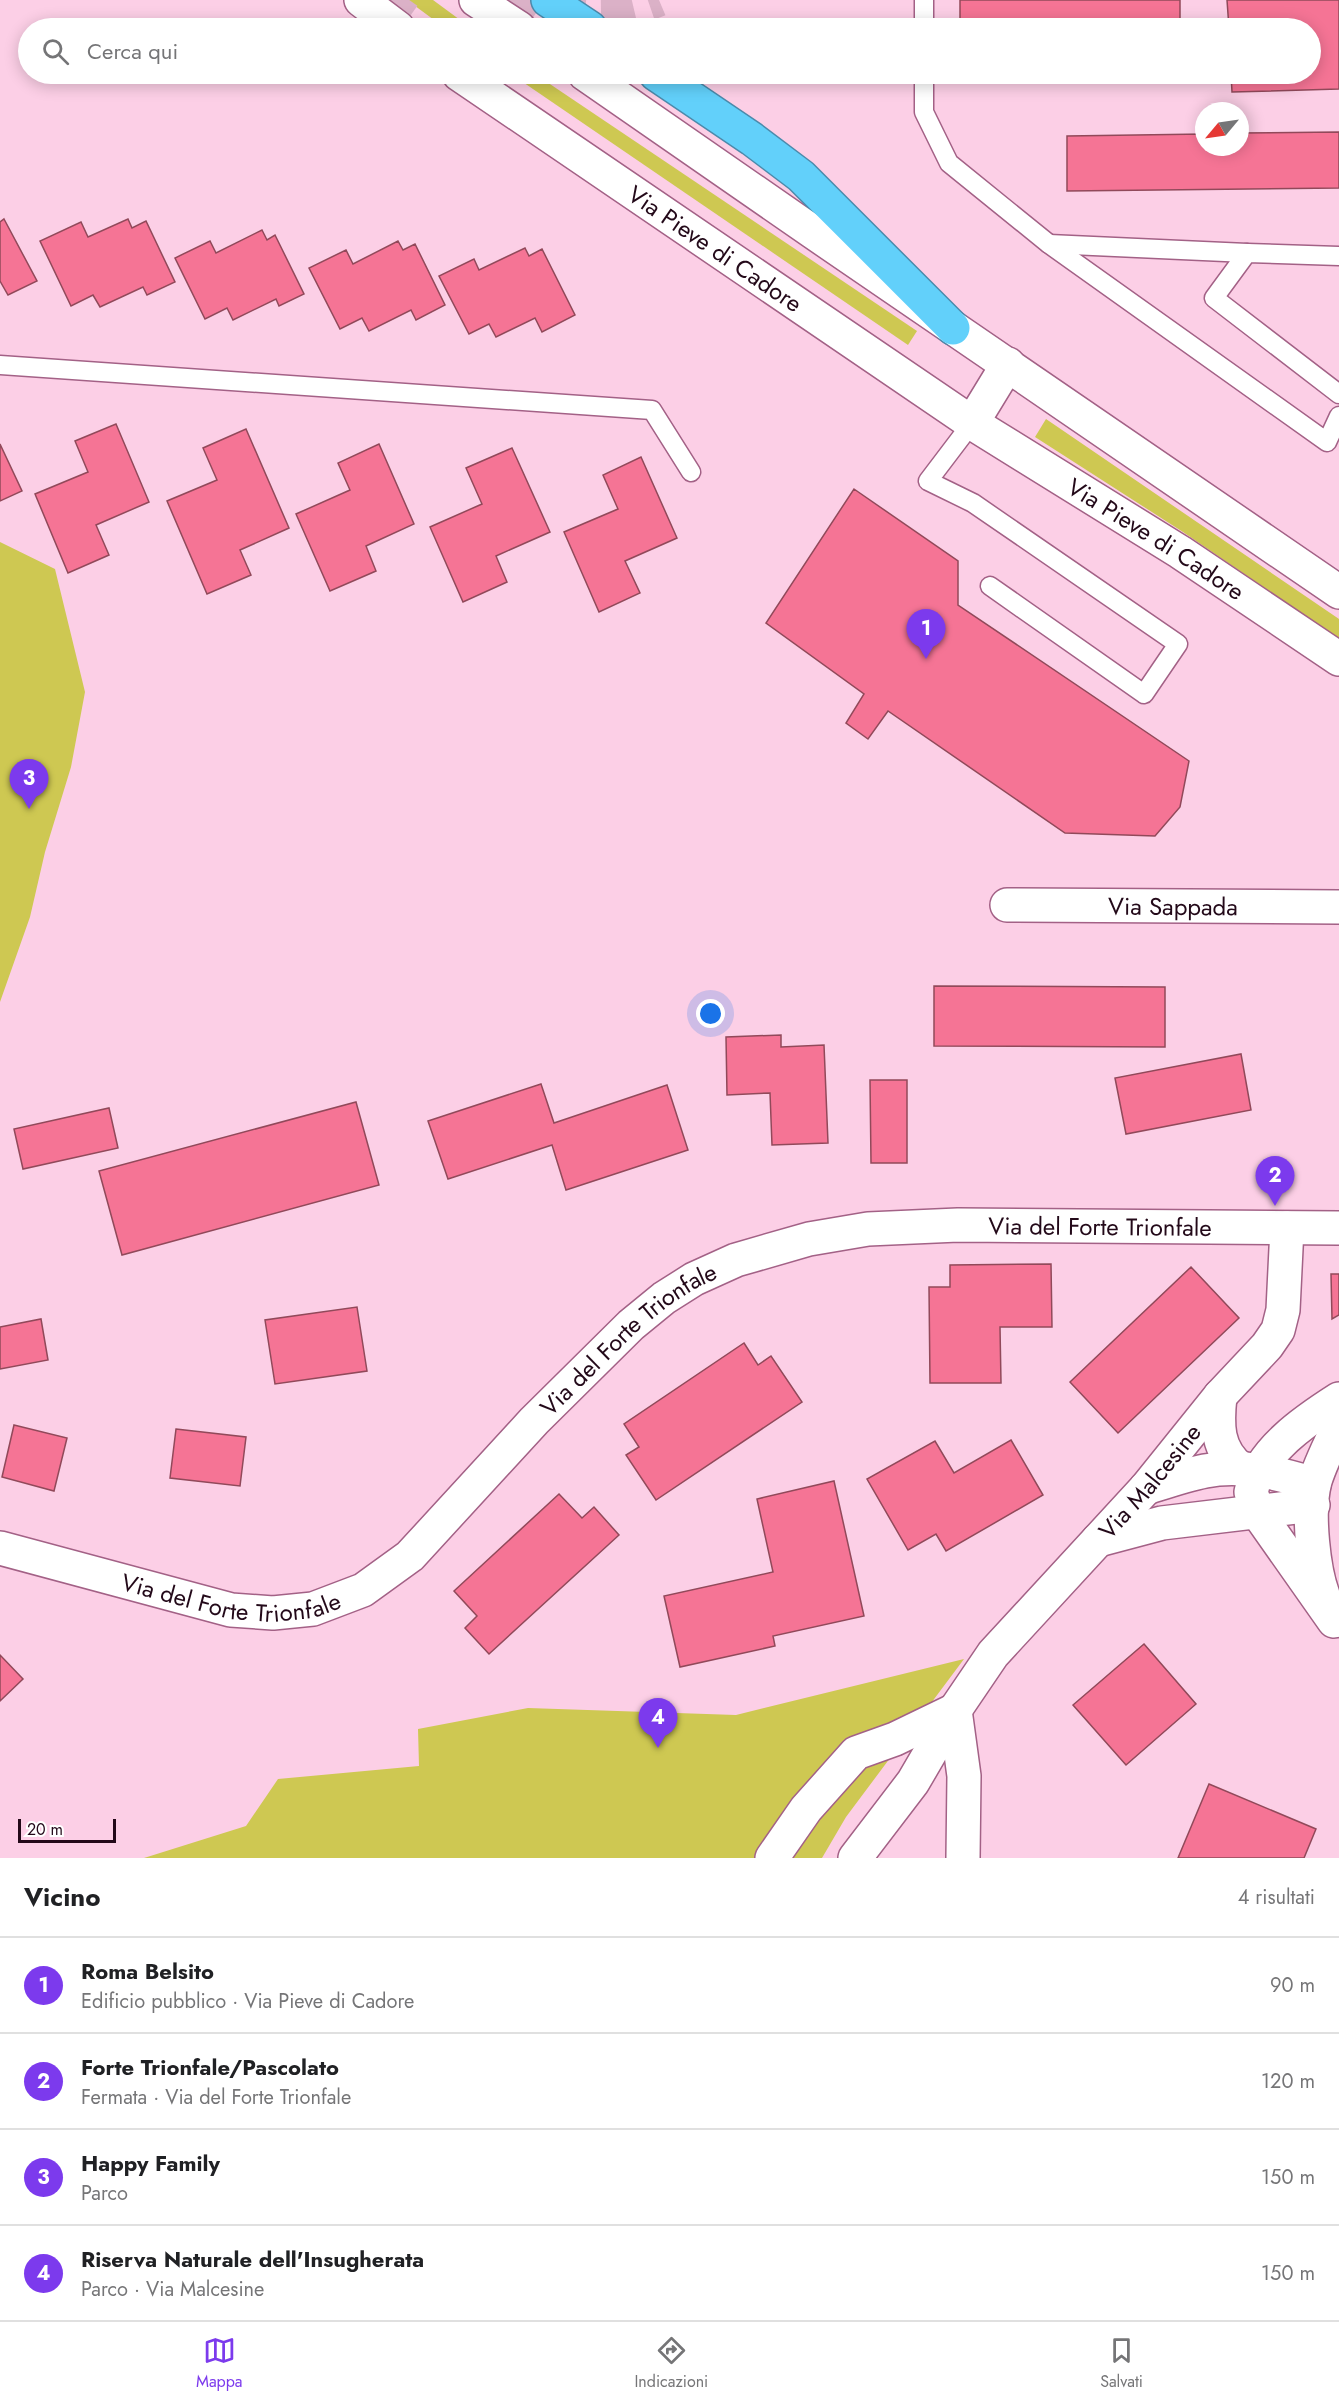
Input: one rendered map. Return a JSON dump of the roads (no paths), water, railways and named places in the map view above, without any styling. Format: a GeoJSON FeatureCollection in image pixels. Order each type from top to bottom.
{"type":"FeatureCollection","features":[{"type":"Feature","properties":{"kind":"highway"},"geometry":{"type":"LineString","coordinates":[[548,0],[575,18]]}},
{"type":"Feature","properties":{"kind":"highway"},"geometry":{"type":"LineString","coordinates":[[671,84],[801,176],[953,328]]}},
{"type":"Feature","properties":{"kind":"street"},"geometry":{"type":"LineString","coordinates":[[361,0],[385,18]]}},
{"type":"Feature","properties":{"kind":"street"},"geometry":{"type":"LineString","coordinates":[[476,0],[504,18]]}},
{"type":"Feature","properties":{"kind":"street","name":"Via Pieve di Cadore"},"geometry":{"type":"LineString","coordinates":[[474,84],[972,423],[1180,552],[1339,659]]}},
{"type":"Feature","properties":{"kind":"street"},"geometry":{"type":"LineString","coordinates":[[599,84],[1339,592]]}},
{"type":"Feature","properties":{"kind":"street"},"geometry":{"type":"LineString","coordinates":[[972,423],[1008,364]]}},
{"type":"Feature","properties":{"kind":"street","name":"Via Sappada"},"geometry":{"type":"LineString","coordinates":[[1006,905],[1339,907]]}},
{"type":"Feature","properties":{"kind":"street","name":"Via del Forte Trionfale"},"geometry":{"type":"LineString","coordinates":[[0,1548],[231,1610],[273,1613],[313,1609],[363,1590],[410,1556],[534,1421],[638,1319],[664,1298],[694,1279],[736,1260],[809,1239],[868,1229],[958,1225],[1339,1228]]}},
{"type":"Feature","properties":{"kind":"street","name":"Via Malcesine"},"geometry":{"type":"LineString","coordinates":[[855,1858],[913,1782],[955,1710],[993,1654],[1146,1488],[1221,1396],[1267,1346],[1278,1330],[1283,1310],[1287,1227]]}},
{"type":"Feature","properties":{"kind":"street"},"geometry":{"type":"LineString","coordinates":[[1221,1396],[1218,1432],[1224,1450],[1251,1469],[1314,1494]]}},
{"type":"Feature","properties":{"kind":"street"},"geometry":{"type":"LineString","coordinates":[[1146,1488],[1204,1471],[1251,1469],[1282,1442],[1339,1399]]}},
{"type":"Feature","properties":{"kind":"street"},"geometry":{"type":"LineString","coordinates":[[1336,1627],[1317,1573],[1313,1538],[1314,1494],[1339,1426]]}},
{"type":"Feature","properties":{"kind":"street"},"geometry":{"type":"LineString","coordinates":[[1251,1469],[1251,1492],[1258,1513],[1336,1627]]}},
{"type":"Feature","properties":{"kind":"street"},"geometry":{"type":"LineString","coordinates":[[1098,1540],[1162,1523],[1258,1513],[1314,1494]]}},
{"type":"Feature","properties":{"kind":"street"},"geometry":{"type":"LineString","coordinates":[[955,1710],[964,1776],[963,1858]]}},
{"type":"Feature","properties":{"kind":"street","name":"Via Malcesine"},"geometry":{"type":"LineString","coordinates":[[772,1858],[806,1809],[856,1753],[895,1740],[955,1710]]}},
{"type":"Feature","properties":{"kind":"lane"},"geometry":{"type":"LineString","coordinates":[[924,0],[924,18]]}},
{"type":"Feature","properties":{"kind":"lane"},"geometry":{"type":"LineString","coordinates":[[924,84],[924,112],[949,163],[1049,244],[1327,442],[1339,416]]}},
{"type":"Feature","properties":{"kind":"lane"},"geometry":{"type":"LineString","coordinates":[[1049,244],[1339,256]]}},
{"type":"Feature","properties":{"kind":"lane"},"geometry":{"type":"LineString","coordinates":[[1247,253],[1214,298],[1339,394]]}},
{"type":"Feature","properties":{"kind":"lane"},"geometry":{"type":"LineString","coordinates":[[0,365],[652,410],[691,472]]}},
{"type":"Feature","properties":{"kind":"lane"},"geometry":{"type":"LineString","coordinates":[[972,423],[928,481],[972,503],[1178,644],[1144,694],[990,586]]}},
{"type":"Feature","properties":{"kind":"tunnel"},"geometry":{"type":"LineString","coordinates":[[381,0],[406,18]]}},
{"type":"Feature","properties":{"kind":"tunnel"},"geometry":{"type":"LineString","coordinates":[[505,0],[531,18]]}},
{"type":"Feature","properties":{"kind":"tunnel"},"geometry":{"type":"LineString","coordinates":[[553,4],[579,11],[606,12],[620,11],[659,0]]}},
{"type":"Feature","properties":{"kind":"place","name":"Roma Belsito"},"geometry":{"type":"Point","coordinates":[926,659]}},
{"type":"Feature","properties":{"kind":"place","name":"Happy Family"},"geometry":{"type":"Point","coordinates":[29,809]}},
{"type":"Feature","properties":{"kind":"place","name":"Forte Trionfale/Pascolato"},"geometry":{"type":"Point","coordinates":[1275,1206]}},
{"type":"Feature","properties":{"kind":"place","name":"Riserva Naturale dell'Insugherata"},"geometry":{"type":"Point","coordinates":[658,1748]}}]}
